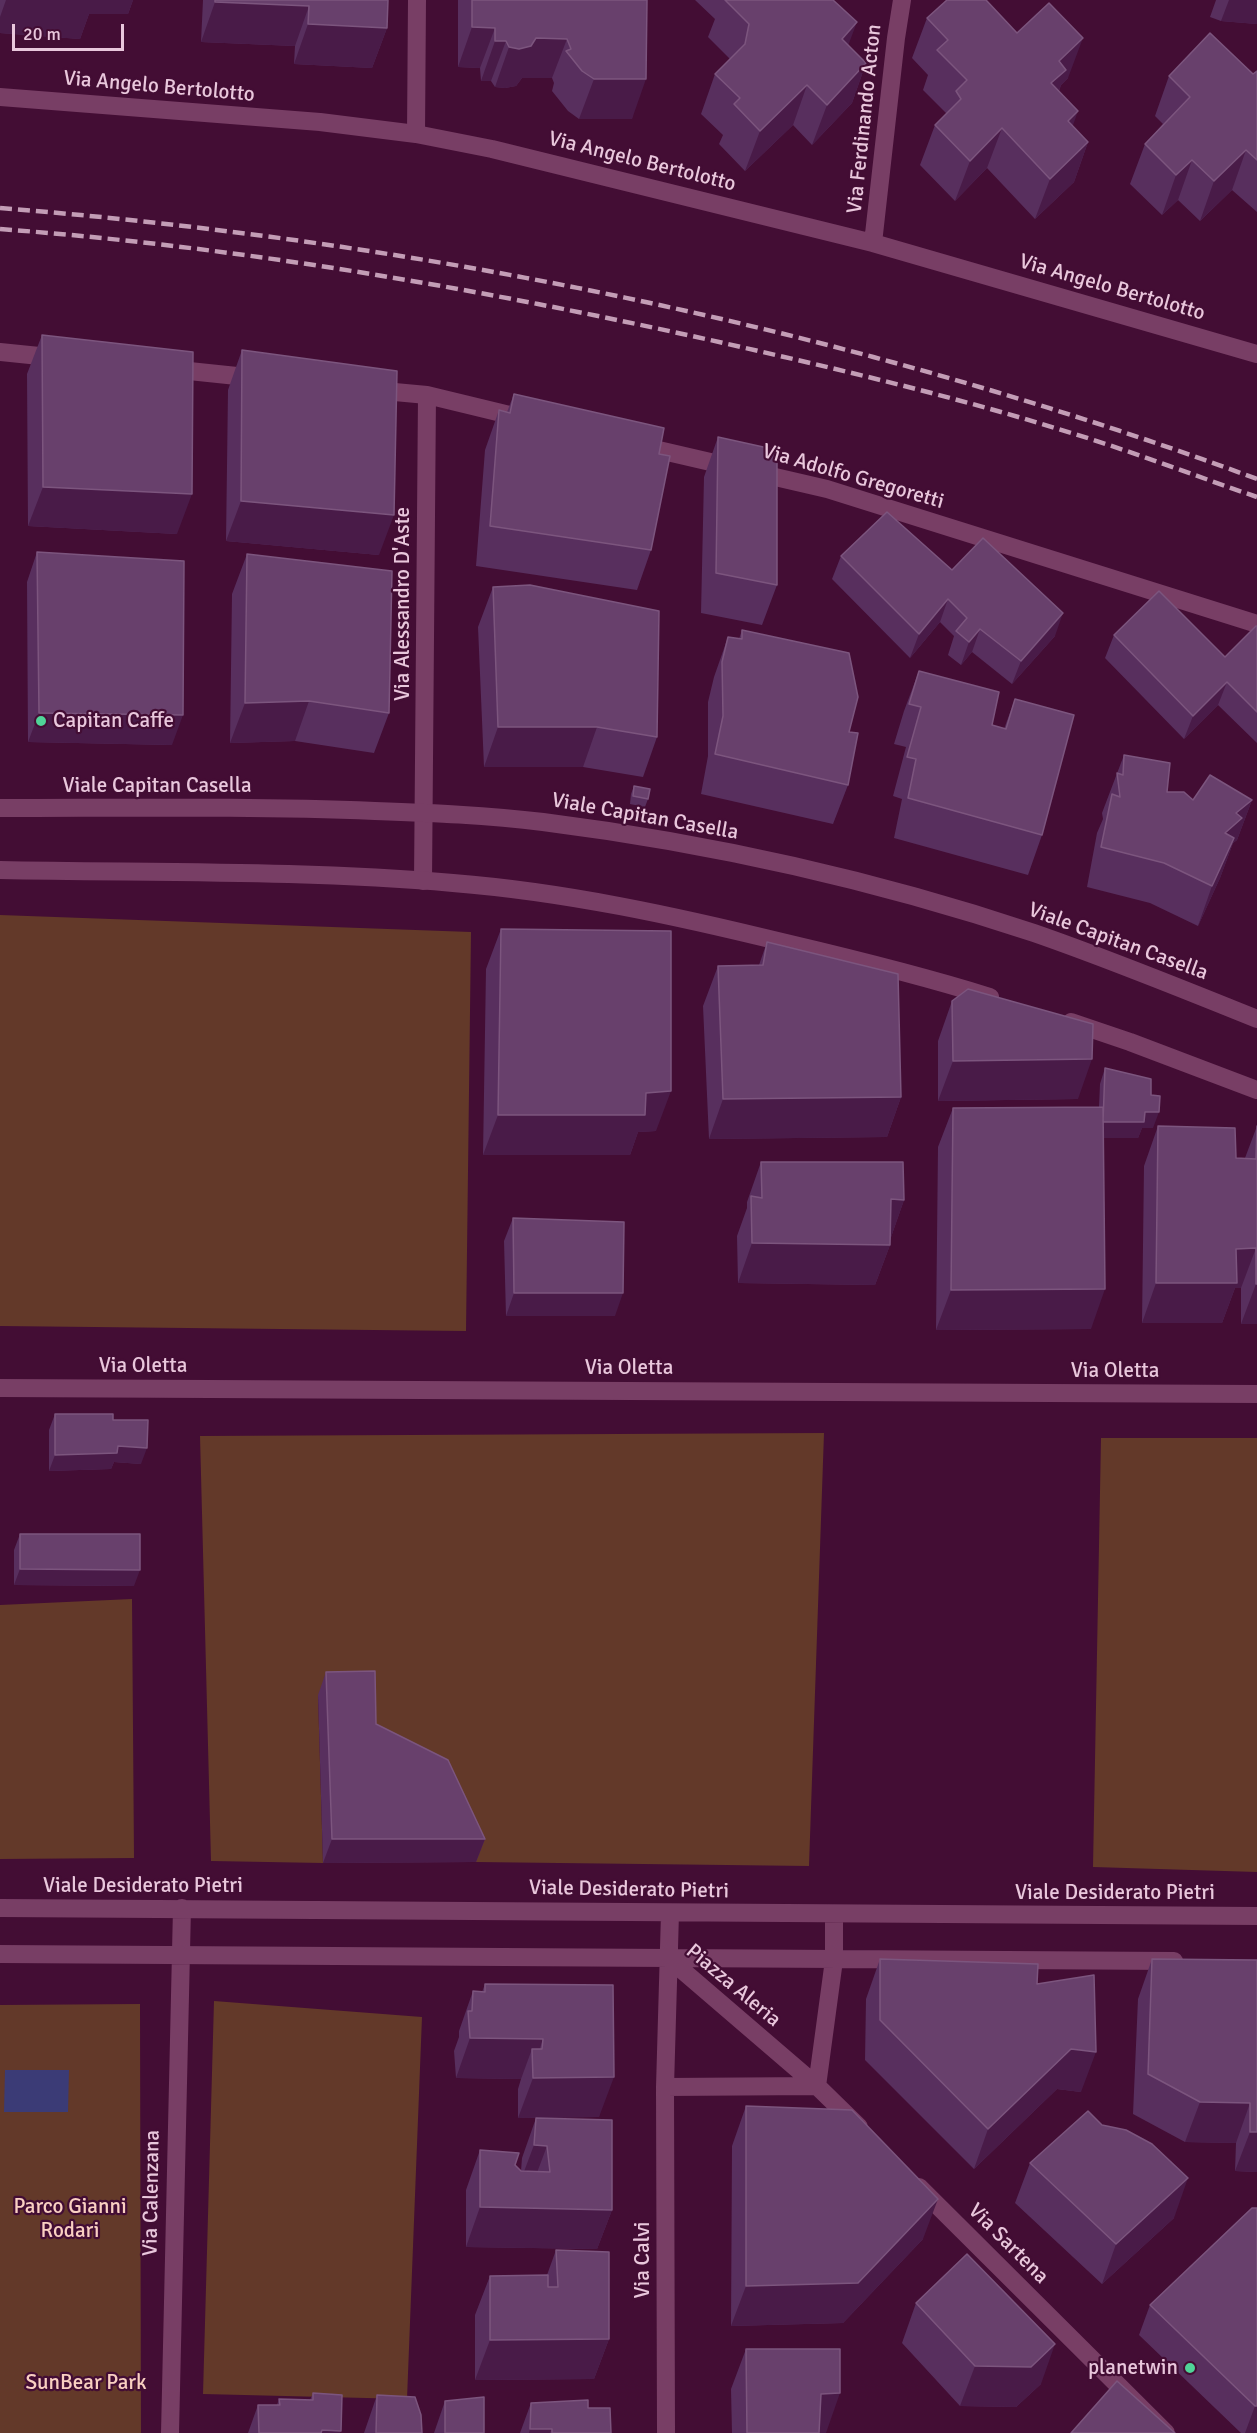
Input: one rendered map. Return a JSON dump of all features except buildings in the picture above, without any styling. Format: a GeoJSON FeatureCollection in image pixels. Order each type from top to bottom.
{"type":"FeatureCollection","features":[{"type":"Feature","properties":{"kind":"street"},"geometry":{"type":"LineString","coordinates":[[416,134],[417,0]]}},
{"type":"Feature","properties":{"kind":"street","name":"Via Ferdinando Acton"},"geometry":{"type":"LineString","coordinates":[[873,243],[902,0]]}},
{"type":"Feature","properties":{"kind":"street","name":"Via Angelo Bertolotto"},"geometry":{"type":"LineString","coordinates":[[0,97],[320,122],[416,134],[536,159],[873,243],[1257,354]]}},
{"type":"Feature","properties":{"kind":"street"},"geometry":{"type":"LineString","coordinates":[[0,352],[71,359]]}},
{"type":"Feature","properties":{"kind":"street"},"geometry":{"type":"LineString","coordinates":[[154,368],[273,380]]}},
{"type":"Feature","properties":{"kind":"street"},"geometry":{"type":"LineString","coordinates":[[356,388],[427,395],[541,422]]}},
{"type":"Feature","properties":{"kind":"street","name":"Via Alessandro D'Aste"},"geometry":{"type":"LineString","coordinates":[[423,881],[427,395]]}},
{"type":"Feature","properties":{"kind":"street","name":"Via Adolfo Gregoretti"},"geometry":{"type":"LineString","coordinates":[[621,441],[827,489],[1257,624]]}},
{"type":"Feature","properties":{"kind":"street","name":"Viale Capitan Casella"},"geometry":{"type":"LineString","coordinates":[[0,808],[278,808],[424,813],[543,822],[658,840],[828,874],[918,897],[1036,934],[1147,974],[1257,1019]]}},
{"type":"Feature","properties":{"kind":"street"},"geometry":{"type":"LineString","coordinates":[[0,870],[289,875],[423,881],[521,890],[668,916],[882,967],[1005,1001]]}},
{"type":"Feature","properties":{"kind":"street"},"geometry":{"type":"LineString","coordinates":[[1053,1017],[1130,1042],[1257,1090]]}},
{"type":"Feature","properties":{"kind":"street","name":"Via Oletta"},"geometry":{"type":"LineString","coordinates":[[0,1388],[1257,1394]]}},
{"type":"Feature","properties":{"kind":"street","name":"Viale Desiderato Pietri"},"geometry":{"type":"LineString","coordinates":[[0,1908],[1257,1916]]}},
{"type":"Feature","properties":{"kind":"street","name":"Via Calenzana"},"geometry":{"type":"LineString","coordinates":[[170,2433],[182,1908]]}},
{"type":"Feature","properties":{"kind":"street"},"geometry":{"type":"LineString","coordinates":[[668,1958],[670,1913]]}},
{"type":"Feature","properties":{"kind":"street"},"geometry":{"type":"LineString","coordinates":[[817,2086],[834,1959],[834,1915]]}},
{"type":"Feature","properties":{"kind":"street"},"geometry":{"type":"LineString","coordinates":[[0,1954],[1186,1961]]}},
{"type":"Feature","properties":{"kind":"street","name":"Piazza Aleria"},"geometry":{"type":"LineString","coordinates":[[668,1958],[817,2086]]}},
{"type":"Feature","properties":{"kind":"street","name":"Piazza Aleria"},"geometry":{"type":"LineString","coordinates":[[665,2087],[668,1958]]}},
{"type":"Feature","properties":{"kind":"street"},"geometry":{"type":"LineString","coordinates":[[665,2087],[817,2086],[868,2137]]}},
{"type":"Feature","properties":{"kind":"street","name":"Via Calvi"},"geometry":{"type":"LineString","coordinates":[[665,2087],[666,2433]]}},
{"type":"Feature","properties":{"kind":"street","name":"Via Sartena"},"geometry":{"type":"LineString","coordinates":[[903,2171],[1166,2433]]}},
{"type":"Feature","properties":{"kind":"green space"},"geometry":{"type":"Polygon","coordinates":[[[0,915],[471,932],[466,1331],[0,1326],[0,915]]]}},
{"type":"Feature","properties":{"kind":"green space"},"geometry":{"type":"Polygon","coordinates":[[[824,1433],[809,1866],[476,1862],[440,1783],[318,1695],[323,1863],[211,1861],[200,1436],[824,1433]]]}},
{"type":"Feature","properties":{"kind":"green space"},"geometry":{"type":"Polygon","coordinates":[[[1101,1438],[1257,1438],[1257,1872],[1093,1867],[1101,1438]]]}},
{"type":"Feature","properties":{"kind":"green space"},"geometry":{"type":"Polygon","coordinates":[[[132,1599],[134,1858],[0,1859],[0,1605],[132,1599]]]}},
{"type":"Feature","properties":{"kind":"green space"},"geometry":{"type":"Polygon","coordinates":[[[214,2001],[422,2017],[407,2399],[203,2394],[214,2001]]]}},
{"type":"Feature","properties":{"kind":"green space","name":"Parco Gianni Rodari"},"geometry":{"type":"Polygon","coordinates":[[[140,2004],[141,2433],[0,2433],[0,2005],[140,2004]]]}},
{"type":"Feature","properties":{"kind":"shaded area"},"geometry":{"type":"Polygon","coordinates":[[[5,2070],[69,2070],[68,2112],[4,2112],[5,2070]]]}},
{"type":"Feature","properties":{"kind":"railway"},"geometry":{"type":"LineString","coordinates":[[0,208],[160,223],[320,244],[480,269],[638,300],[795,337],[951,379],[1105,426],[1257,479]]}},
{"type":"Feature","properties":{"kind":"railway"},"geometry":{"type":"LineString","coordinates":[[0,229],[268,258],[446,287],[622,321],[796,360],[969,403],[1106,444],[1257,497]]}},
{"type":"Feature","properties":{"kind":"place","name":"Capitan Caffe"},"geometry":{"type":"Point","coordinates":[41,721]}},
{"type":"Feature","properties":{"kind":"place","name":"planetwin"},"geometry":{"type":"Point","coordinates":[1190,2368]}},
{"type":"Feature","properties":{"kind":"park label","name":"SunBear Park"},"geometry":{"type":"Point","coordinates":[86,2383]}}]}
